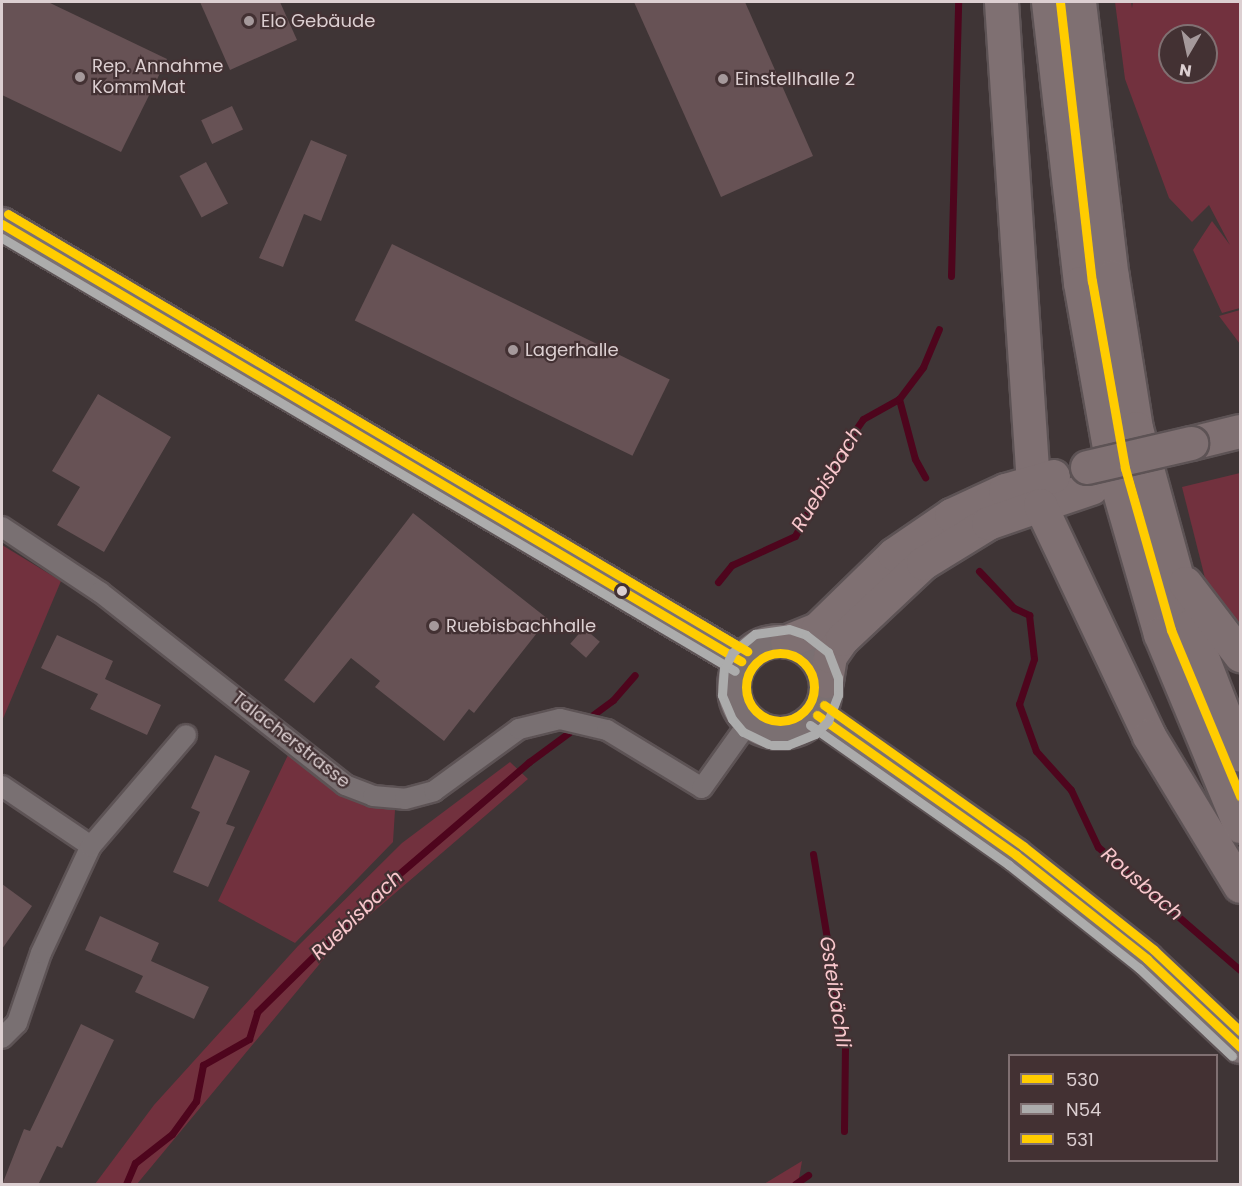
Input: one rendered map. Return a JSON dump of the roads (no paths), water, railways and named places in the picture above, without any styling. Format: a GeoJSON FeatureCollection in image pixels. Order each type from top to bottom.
{"type":"FeatureCollection","features":[{"type":"Feature","properties":{"kind":"highway"},"geometry":{"type":"LineString","coordinates":[[1000,2],[1036,493],[1149,736],[1240,886]]}},
{"type":"Feature","properties":{"kind":"highway"},"geometry":{"type":"LineString","coordinates":[[1048,2],[1080,283],[1113,471],[1160,634],[1240,826]]}},
{"type":"Feature","properties":{"kind":"highway"},"geometry":{"type":"LineString","coordinates":[[1079,2],[1125,365],[1170,563],[1240,755]]}},
{"type":"Feature","properties":{"kind":"highway"},"geometry":{"type":"LineString","coordinates":[[787,641],[817,629],[914,539],[969,506],[1036,493],[1193,453],[1240,431]]}},
{"type":"Feature","properties":{"kind":"highway"},"geometry":{"type":"LineString","coordinates":[[1193,453],[1240,453]]}},
{"type":"Feature","properties":{"kind":"highway"},"geometry":{"type":"LineString","coordinates":[[826,681],[830,656],[842,639],[923,563],[1036,493]]}},
{"type":"Feature","properties":{"kind":"highway"},"geometry":{"type":"LineString","coordinates":[[1170,563],[1240,655]]}},
{"type":"Feature","properties":{"kind":"main road"},"geometry":{"type":"LineString","coordinates":[[2,224],[741,661]]}},
{"type":"Feature","properties":{"kind":"main road"},"geometry":{"type":"LineString","coordinates":[[787,641],[810,651],[826,681],[817,715],[785,733],[749,722],[734,693],[741,661],[760,644],[787,641]]}},
{"type":"Feature","properties":{"kind":"main road"},"geometry":{"type":"LineString","coordinates":[[817,715],[1025,863],[1147,959],[1240,1047]]}},
{"type":"Feature","properties":{"kind":"street","name":"Talacherstrasse"},"geometry":{"type":"LineString","coordinates":[[2,527],[100,592],[345,785],[373,796],[405,799],[434,791],[519,729],[560,719],[607,730],[702,788],[749,722]]}},
{"type":"Feature","properties":{"kind":"street"},"geometry":{"type":"LineString","coordinates":[[2,1038],[17,1023],[41,953],[91,846],[186,735]]}},
{"type":"Feature","properties":{"kind":"street"},"geometry":{"type":"LineString","coordinates":[[2,786],[91,846]]}},
{"type":"Feature","properties":{"kind":"waterway","name":"Ruebisbach"},"geometry":{"type":"LineString","coordinates":[[951,276],[958,2]]}},
{"type":"Feature","properties":{"kind":"waterway","name":"Ruebisbach"},"geometry":{"type":"LineString","coordinates":[[718,582],[732,565],[795,536],[840,452],[863,419],[899,399],[923,367],[939,329]]}},
{"type":"Feature","properties":{"kind":"waterway","name":"Rousbach"},"geometry":{"type":"LineString","coordinates":[[899,399],[915,459],[925,477]]}},
{"type":"Feature","properties":{"kind":"waterway","name":"Rousbach"},"geometry":{"type":"LineString","coordinates":[[979,571],[1014,608],[1029,615],[1034,659],[1019,704],[1036,751],[1071,790],[1098,847],[1240,970]]}},
{"type":"Feature","properties":{"kind":"waterway","name":"Ruebisbach"},"geometry":{"type":"LineString","coordinates":[[126,1184],[135,1163],[172,1134],[196,1101],[203,1065],[249,1039],[257,1012],[386,885],[529,762],[613,700],[635,675]]}},
{"type":"Feature","properties":{"kind":"waterway","name":"Gsteibächli"},"geometry":{"type":"LineString","coordinates":[[813,854],[845,1047],[844,1131]]}},
{"type":"Feature","properties":{"kind":"waterway","name":"Gsteibächli"},"geometry":{"type":"LineString","coordinates":[[795,1184],[808,1175]]}},
{"type":"Feature","properties":{"kind":"place","name":"Elo Gebäude"},"geometry":{"type":"Point","coordinates":[249,21]}},
{"type":"Feature","properties":{"kind":"place","name":"Rep. Annahme KommMat"},"geometry":{"type":"Point","coordinates":[80,77]}},
{"type":"Feature","properties":{"kind":"place","name":"Einstellhalle 2"},"geometry":{"type":"Point","coordinates":[723,79]}},
{"type":"Feature","properties":{"kind":"place","name":"Lagerhalle"},"geometry":{"type":"Point","coordinates":[513,350]}},
{"type":"Feature","properties":{"kind":"place","name":"Ruebisbachhalle"},"geometry":{"type":"Point","coordinates":[434,626]}}]}
